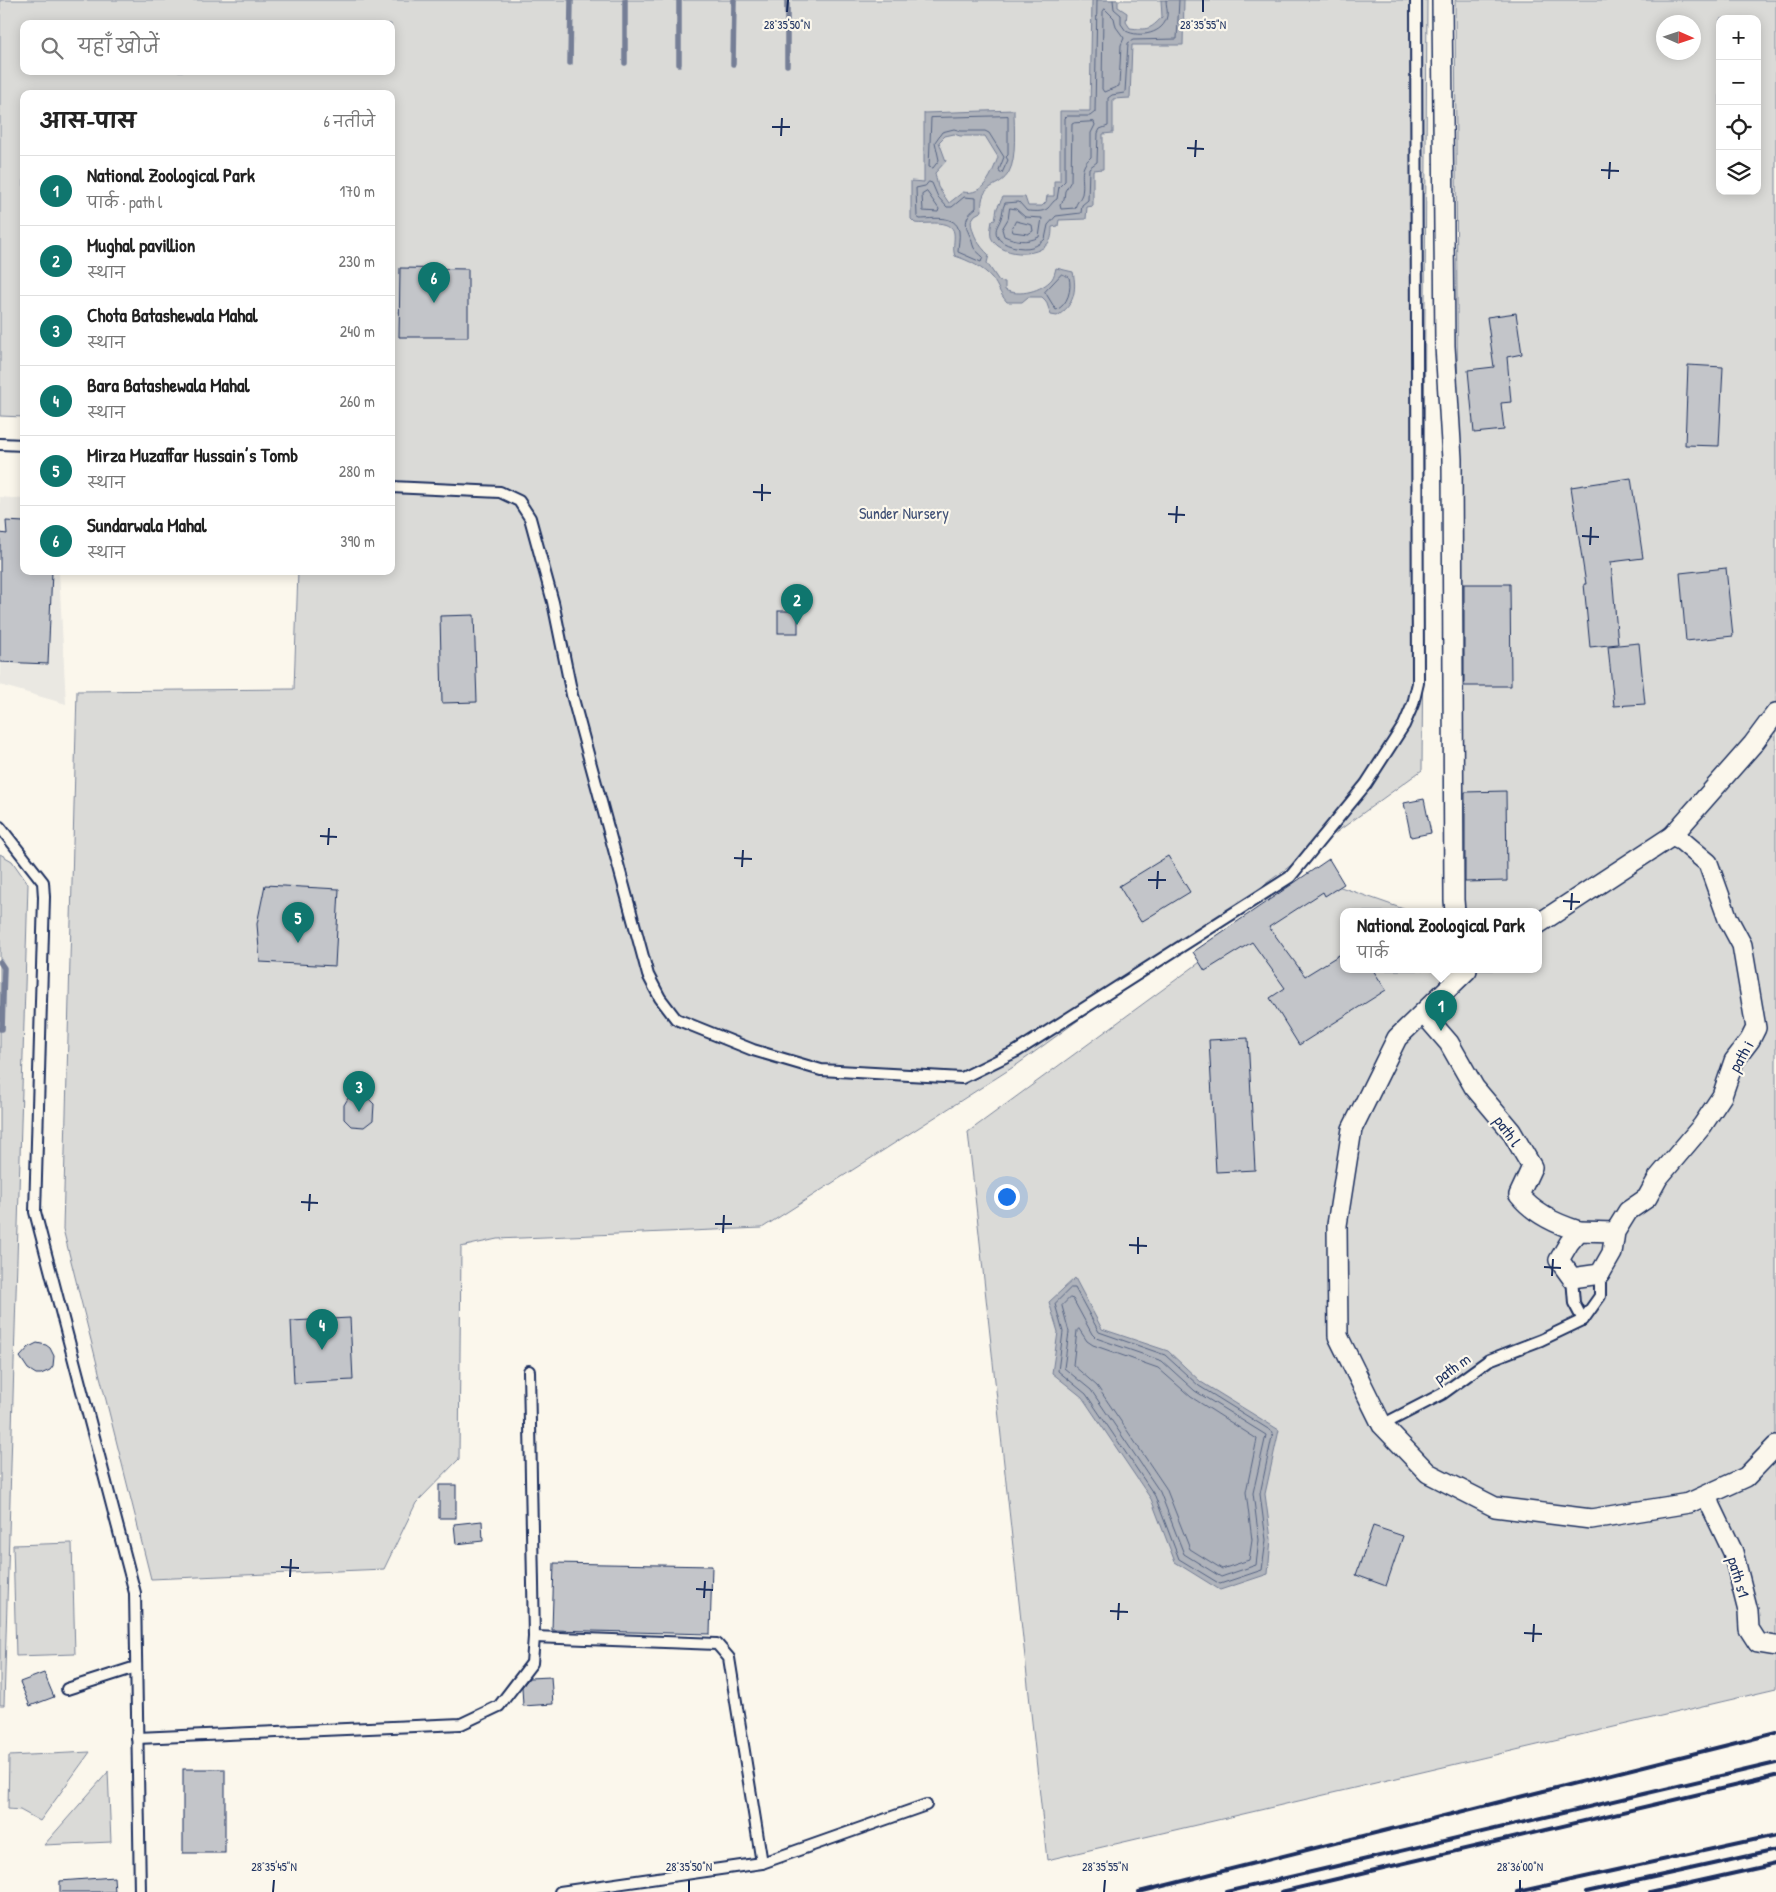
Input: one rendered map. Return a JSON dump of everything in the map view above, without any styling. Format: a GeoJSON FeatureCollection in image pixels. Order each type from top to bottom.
{"type":"FeatureCollection","features":[{"type":"Feature","properties":{"kind":"street"},"geometry":{"type":"LineString","coordinates":[[1442,0],[1445,346],[1452,458],[1455,908]]}},
{"type":"Feature","properties":{"kind":"street"},"geometry":{"type":"LineString","coordinates":[[1542,921],[1672,836],[1753,744],[1776,713]]}},
{"type":"Feature","properties":{"kind":"street","name":"path i"},"geometry":{"type":"LineString","coordinates":[[1600,1274],[1612,1253],[1615,1232],[1628,1211],[1647,1198],[1658,1178],[1702,1126],[1722,1096],[1734,1061],[1750,1040],[1756,1028],[1742,945],[1728,919],[1708,863],[1682,841],[1672,836]]}},
{"type":"Feature","properties":{"kind":"street"},"geometry":{"type":"LineString","coordinates":[[1462,973],[1397,1038],[1352,1129],[1337,1226],[1338,1336],[1382,1425],[1428,1473],[1495,1507],[1591,1519],[1689,1503],[1746,1477],[1776,1446]]}},
{"type":"Feature","properties":{"kind":"street","name":"path l"},"geometry":{"type":"LineString","coordinates":[[1423,1013],[1449,1043],[1474,1087],[1511,1131],[1532,1167],[1519,1195],[1525,1202],[1544,1216],[1558,1224],[1579,1231]]}},
{"type":"Feature","properties":{"kind":"street"},"geometry":{"type":"LineString","coordinates":[[1600,1274],[1572,1278],[1559,1260],[1579,1231],[1615,1232]]}},
{"type":"Feature","properties":{"kind":"street","name":"path s1"},"geometry":{"type":"LineString","coordinates":[[1708,1495],[1711,1506],[1733,1552],[1748,1611],[1749,1629],[1758,1642],[1776,1646]]}},
{"type":"Feature","properties":{"kind":"lane"},"geometry":{"type":"LineString","coordinates":[[395,487],[500,492],[519,501],[530,518],[553,602],[572,695],[648,974],[660,998],[676,1019],[753,1050],[821,1070],[962,1078],[1010,1055],[1290,877],[1366,784],[1404,725],[1413,704],[1418,683],[1416,0]]}},
{"type":"Feature","properties":{"kind":"lane"},"geometry":{"type":"LineString","coordinates":[[0,444],[20,445]]}},
{"type":"Feature","properties":{"kind":"lane"},"geometry":{"type":"LineString","coordinates":[[0,827],[43,882],[35,1212],[135,1593],[140,1892]]}},
{"type":"Feature","properties":{"kind":"lane"},"geometry":{"type":"LineString","coordinates":[[1572,1278],[1574,1303],[1583,1320],[1600,1296],[1600,1274]]}},
{"type":"Feature","properties":{"kind":"lane","name":"path m"},"geometry":{"type":"LineString","coordinates":[[1382,1425],[1442,1394],[1489,1360],[1541,1340],[1583,1320]]}},
{"type":"Feature","properties":{"kind":"lane"},"geometry":{"type":"LineString","coordinates":[[137,1738],[461,1724],[499,1706],[532,1663],[534,1637],[529,1371]]}},
{"type":"Feature","properties":{"kind":"lane"},"geometry":{"type":"LineString","coordinates":[[534,1637],[716,1644],[725,1651],[729,1658],[762,1862]]}},
{"type":"Feature","properties":{"kind":"lane"},"geometry":{"type":"LineString","coordinates":[[66,1688],[136,1667]]}},
{"type":"Feature","properties":{"kind":"lane"},"geometry":{"type":"LineString","coordinates":[[560,1892],[762,1862],[926,1805]]}},
{"type":"Feature","properties":{"kind":"shaded area"},"geometry":{"type":"Polygon","coordinates":[[[0,497],[20,499],[20,575],[59,575],[66,704],[0,685],[0,497]]]}},
{"type":"Feature","properties":{"kind":"green space","name":"Sunder Nursery"},"geometry":{"type":"Polygon","coordinates":[[[0,0],[1427,0],[1422,770],[1018,1064],[762,1228],[497,1239],[461,1247],[459,1459],[416,1503],[384,1569],[151,1579],[63,1229],[77,691],[294,689],[298,575],[395,575],[395,90],[20,90],[20,417],[0,416],[0,0]]]}},
{"type":"Feature","properties":{"kind":"green space"},"geometry":{"type":"Polygon","coordinates":[[[1455,0],[1776,0],[1776,1689],[1047,1860],[968,1132],[1315,878],[1401,908],[1340,908],[1340,973],[1542,973],[1542,908],[1461,908],[1455,0]]]}},
{"type":"Feature","properties":{"kind":"green space"},"geometry":{"type":"Polygon","coordinates":[[[0,854],[12,861],[28,884],[4,1705],[0,1705],[0,854]]]}},
{"type":"Feature","properties":{"kind":"green space"},"geometry":{"type":"Polygon","coordinates":[[[72,1543],[75,1654],[16,1656],[13,1545],[72,1543]]]}},
{"type":"Feature","properties":{"kind":"green space"},"geometry":{"type":"Polygon","coordinates":[[[90,1752],[40,1821],[20,1810],[8,1809],[9,1756],[90,1752]]]}},
{"type":"Feature","properties":{"kind":"green space"},"geometry":{"type":"Polygon","coordinates":[[[108,1772],[111,1842],[44,1845],[108,1772]]]}},
{"type":"Feature","properties":{"kind":"water"},"geometry":{"type":"Polygon","coordinates":[[[1092,0],[1118,0],[1118,7],[1127,13],[1126,22],[1130,28],[1140,29],[1151,27],[1162,17],[1161,0],[1184,0],[1183,45],[1132,45],[1130,98],[1113,99],[1113,133],[1103,134],[1103,169],[1093,170],[1093,206],[1087,207],[1086,219],[1059,220],[1058,226],[1052,227],[1049,242],[1036,251],[1018,253],[1001,248],[991,237],[991,229],[992,221],[995,220],[997,208],[1003,197],[1025,197],[1028,206],[1042,206],[1046,202],[1047,196],[1054,196],[1054,181],[1060,181],[1060,111],[1090,111],[1092,0]]]}},
{"type":"Feature","properties":{"kind":"water"},"geometry":{"type":"Polygon","coordinates":[[[1014,110],[1012,166],[1005,178],[987,190],[984,195],[982,211],[975,215],[971,221],[973,231],[982,248],[989,255],[987,263],[999,281],[1005,282],[1005,290],[1017,293],[1030,292],[1048,283],[1052,279],[1056,268],[1073,272],[1075,285],[1073,297],[1063,312],[1057,316],[1051,315],[1046,301],[1042,297],[1028,297],[1022,302],[1007,302],[989,274],[955,256],[952,228],[938,223],[915,223],[911,219],[911,181],[924,182],[924,113],[1014,110]],[[954,134],[945,136],[939,142],[946,161],[935,173],[938,187],[949,203],[963,192],[976,191],[982,187],[990,177],[998,157],[985,136],[960,136],[954,134]]]}},
{"type":"Feature","properties":{"kind":"water"},"geometry":{"type":"Polygon","coordinates":[[[1075,1278],[1102,1329],[1168,1351],[1201,1382],[1279,1430],[1265,1494],[1271,1539],[1268,1574],[1220,1590],[1175,1562],[1151,1499],[1082,1397],[1052,1373],[1058,1332],[1049,1302],[1075,1278]]]}},
{"type":"Feature","properties":{"kind":"building"},"geometry":{"type":"Polygon","coordinates":[[[400,268],[468,269],[468,337],[399,337],[400,268]]]}},
{"type":"Feature","properties":{"kind":"building"},"geometry":{"type":"Polygon","coordinates":[[[1516,313],[1522,354],[1507,357],[1511,402],[1501,403],[1504,430],[1474,433],[1468,370],[1494,367],[1487,317],[1516,313]]]}},
{"type":"Feature","properties":{"kind":"building"},"geometry":{"type":"Polygon","coordinates":[[[1688,365],[1723,367],[1719,446],[1685,445],[1688,365]]]}},
{"type":"Feature","properties":{"kind":"building"},"geometry":{"type":"Polygon","coordinates":[[[1631,478],[1643,558],[1611,562],[1618,644],[1590,647],[1584,584],[1586,584],[1571,487],[1631,478]]]}},
{"type":"Feature","properties":{"kind":"building"},"geometry":{"type":"Polygon","coordinates":[[[6,521],[20,522],[20,575],[52,575],[48,664],[0,662],[0,533],[7,534],[6,521]]]}},
{"type":"Feature","properties":{"kind":"building"},"geometry":{"type":"Polygon","coordinates":[[[1726,568],[1733,636],[1686,641],[1680,573],[1726,568]]]}},
{"type":"Feature","properties":{"kind":"building"},"geometry":{"type":"Polygon","coordinates":[[[1464,584],[1510,584],[1511,686],[1464,686],[1464,584]]]}},
{"type":"Feature","properties":{"kind":"building"},"geometry":{"type":"Polygon","coordinates":[[[778,611],[798,611],[798,633],[778,633],[778,611]]]}},
{"type":"Feature","properties":{"kind":"building"},"geometry":{"type":"Polygon","coordinates":[[[474,615],[477,702],[442,703],[440,616],[474,615]]]}},
{"type":"Feature","properties":{"kind":"building"},"geometry":{"type":"Polygon","coordinates":[[[1639,643],[1645,704],[1614,706],[1608,646],[1639,643]]]}},
{"type":"Feature","properties":{"kind":"building"},"geometry":{"type":"Polygon","coordinates":[[[1506,791],[1507,881],[1465,882],[1465,792],[1506,791]]]}},
{"type":"Feature","properties":{"kind":"building"},"geometry":{"type":"Polygon","coordinates":[[[1424,799],[1431,833],[1411,837],[1404,803],[1424,799]]]}},
{"type":"Feature","properties":{"kind":"building"},"geometry":{"type":"Polygon","coordinates":[[[1168,856],[1190,892],[1141,922],[1119,886],[1168,856]]]}},
{"type":"Feature","properties":{"kind":"building"},"geometry":{"type":"Polygon","coordinates":[[[1329,859],[1344,884],[1325,896],[1323,892],[1269,927],[1305,976],[1340,954],[1340,973],[1375,973],[1386,990],[1299,1045],[1270,998],[1285,988],[1252,942],[1205,971],[1193,952],[1329,859]]]}},
{"type":"Feature","properties":{"kind":"building"},"geometry":{"type":"Polygon","coordinates":[[[265,885],[339,889],[335,966],[260,962],[257,924],[265,885]]]}},
{"type":"Feature","properties":{"kind":"building"},"geometry":{"type":"Polygon","coordinates":[[[1248,1038],[1255,1170],[1216,1172],[1209,1040],[1248,1038]]]}},
{"type":"Feature","properties":{"kind":"building"},"geometry":{"type":"Polygon","coordinates":[[[350,1095],[365,1095],[374,1104],[373,1120],[364,1127],[351,1126],[344,1119],[344,1105],[350,1095]]]}},
{"type":"Feature","properties":{"kind":"building"},"geometry":{"type":"Polygon","coordinates":[[[350,1318],[353,1380],[294,1383],[291,1321],[350,1318]]]}},
{"type":"Feature","properties":{"kind":"building"},"geometry":{"type":"Polygon","coordinates":[[[37,1343],[50,1348],[54,1356],[53,1366],[50,1370],[41,1374],[36,1374],[28,1369],[20,1357],[29,1347],[37,1343]]]}},
{"type":"Feature","properties":{"kind":"building"},"geometry":{"type":"Polygon","coordinates":[[[439,1485],[456,1485],[456,1518],[439,1518],[439,1485]]]}},
{"type":"Feature","properties":{"kind":"building"},"geometry":{"type":"Polygon","coordinates":[[[482,1521],[483,1541],[456,1544],[454,1524],[482,1521]]]}},
{"type":"Feature","properties":{"kind":"building"},"geometry":{"type":"Polygon","coordinates":[[[1373,1526],[1403,1536],[1386,1586],[1356,1575],[1373,1526]]]}},
{"type":"Feature","properties":{"kind":"building"},"geometry":{"type":"Polygon","coordinates":[[[554,1563],[712,1566],[710,1634],[552,1630],[554,1563]]]}},
{"type":"Feature","properties":{"kind":"building"},"geometry":{"type":"Polygon","coordinates":[[[44,1673],[54,1697],[30,1706],[20,1682],[44,1673]]]}},
{"type":"Feature","properties":{"kind":"building"},"geometry":{"type":"Polygon","coordinates":[[[551,1677],[553,1704],[523,1706],[522,1687],[529,1678],[551,1677]]]}},
{"type":"Feature","properties":{"kind":"building"},"geometry":{"type":"Polygon","coordinates":[[[183,1769],[225,1769],[225,1853],[183,1853],[183,1769]]]}},
{"type":"Feature","properties":{"kind":"building"},"geometry":{"type":"Polygon","coordinates":[[[114,1877],[115,1892],[60,1892],[60,1881],[114,1877]]]}},
{"type":"Feature","properties":{"kind":"waterway"},"geometry":{"type":"LineString","coordinates":[[570,63],[571,0]]}},
{"type":"Feature","properties":{"kind":"waterway"},"geometry":{"type":"LineString","coordinates":[[625,0],[625,63]]}},
{"type":"Feature","properties":{"kind":"waterway"},"geometry":{"type":"LineString","coordinates":[[679,0],[679,64]]}},
{"type":"Feature","properties":{"kind":"waterway"},"geometry":{"type":"LineString","coordinates":[[733,64],[734,0]]}},
{"type":"Feature","properties":{"kind":"waterway"},"geometry":{"type":"LineString","coordinates":[[787,0],[787,65]]}},
{"type":"Feature","properties":{"kind":"waterway"},"geometry":{"type":"LineString","coordinates":[[0,962],[4,968],[2,1029],[0,1029]]}},
{"type":"Feature","properties":{"kind":"railway"},"geometry":{"type":"LineString","coordinates":[[1139,1892],[1776,1733]]}},
{"type":"Feature","properties":{"kind":"railway"},"geometry":{"type":"LineString","coordinates":[[1226,1892],[1776,1763]]}},
{"type":"Feature","properties":{"kind":"railway"},"geometry":{"type":"LineString","coordinates":[[1281,1892],[1776,1776]]}},
{"type":"Feature","properties":{"kind":"railway"},"geometry":{"type":"LineString","coordinates":[[1517,1892],[1776,1835]]}},
{"type":"Feature","properties":{"kind":"railway"},"geometry":{"type":"LineString","coordinates":[[1586,1892],[1776,1850]]}},
{"type":"Feature","properties":{"kind":"railway"},"geometry":{"type":"LineString","coordinates":[[1650,1892],[1776,1864]]}},
{"type":"Feature","properties":{"kind":"place","name":"Sundarwala Mahal"},"geometry":{"type":"Point","coordinates":[434,303]}},
{"type":"Feature","properties":{"kind":"place","name":"Mughal pavillion"},"geometry":{"type":"Point","coordinates":[797,625]}},
{"type":"Feature","properties":{"kind":"place","name":"Mirza Muzaffar Hussain’s Tomb"},"geometry":{"type":"Point","coordinates":[298,943]}},
{"type":"Feature","properties":{"kind":"place","name":"National Zoological Park"},"geometry":{"type":"Point","coordinates":[1441,1031]}},
{"type":"Feature","properties":{"kind":"place","name":"Chota Batashewala Mahal"},"geometry":{"type":"Point","coordinates":[359,1112]}},
{"type":"Feature","properties":{"kind":"place","name":"Bara Batashewala Mahal"},"geometry":{"type":"Point","coordinates":[322,1350]}}]}
